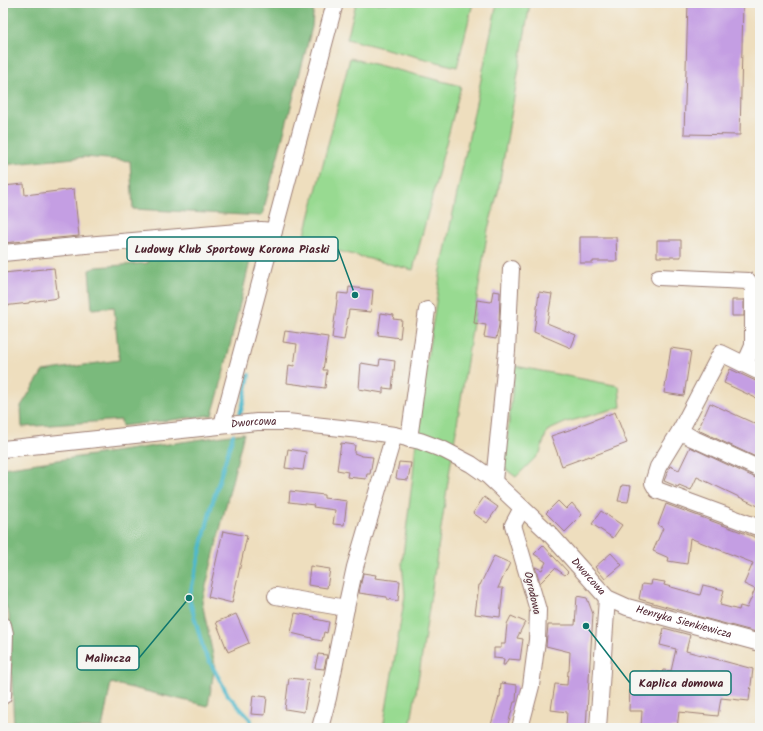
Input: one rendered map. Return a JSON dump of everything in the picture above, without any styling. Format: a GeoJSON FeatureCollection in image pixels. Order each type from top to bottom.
{"type":"FeatureCollection","features":[{"type":"Feature","properties":{"kind":"street"},"geometry":{"type":"LineString","coordinates":[[222,425],[335,3]]}},
{"type":"Feature","properties":{"kind":"street"},"geometry":{"type":"LineString","coordinates":[[3,253],[261,230],[274,231]]}},
{"type":"Feature","properties":{"kind":"street"},"geometry":{"type":"LineString","coordinates":[[494,481],[507,351],[511,269]]}},
{"type":"Feature","properties":{"kind":"street"},"geometry":{"type":"LineString","coordinates":[[659,277],[748,281],[754,288],[753,346],[745,364]]}},
{"type":"Feature","properties":{"kind":"street"},"geometry":{"type":"LineString","coordinates":[[320,728],[328,698],[355,567],[401,437],[427,310]]}},
{"type":"Feature","properties":{"kind":"street"},"geometry":{"type":"LineString","coordinates":[[760,372],[721,353],[680,431],[658,466],[653,483],[657,490],[760,528]]}},
{"type":"Feature","properties":{"kind":"street","name":"Dworcowa"},"geometry":{"type":"LineString","coordinates":[[3,450],[257,422],[287,422],[358,430],[420,441],[444,450],[471,464],[494,481],[549,533],[608,598],[598,728]]}},
{"type":"Feature","properties":{"kind":"street"},"geometry":{"type":"LineString","coordinates":[[680,431],[760,469]]}},
{"type":"Feature","properties":{"kind":"street","name":"Ogrodowa"},"geometry":{"type":"LineString","coordinates":[[520,728],[531,686],[537,640],[538,610],[514,525],[522,508]]}},
{"type":"Feature","properties":{"kind":"street"},"geometry":{"type":"LineString","coordinates":[[276,596],[346,608]]}},
{"type":"Feature","properties":{"kind":"street","name":"Henryka Sienkiewicza"},"geometry":{"type":"LineString","coordinates":[[608,598],[627,607],[760,643]]}},
{"type":"Feature","properties":{"kind":"street"},"geometry":{"type":"LineString","coordinates":[[3,625],[5,634],[3,696]]}},
{"type":"Feature","properties":{"kind":"green space"},"geometry":{"type":"Polygon","coordinates":[[[3,3],[314,3],[312,27],[262,216],[133,209],[130,161],[85,157],[3,165],[3,3]]]}},
{"type":"Feature","properties":{"kind":"green space"},"geometry":{"type":"Polygon","coordinates":[[[356,3],[473,3],[457,67],[347,39],[356,3]]]}},
{"type":"Feature","properties":{"kind":"green space"},"geometry":{"type":"Polygon","coordinates":[[[497,3],[530,3],[498,192],[488,229],[410,728],[383,728],[405,595],[402,563],[413,475],[418,417],[441,270],[497,3]]]}},
{"type":"Feature","properties":{"kind":"green space"},"geometry":{"type":"Polygon","coordinates":[[[350,58],[461,86],[413,270],[303,242],[350,58]]]}},
{"type":"Feature","properties":{"kind":"green space"},"geometry":{"type":"Polygon","coordinates":[[[255,240],[219,392],[212,415],[122,426],[121,420],[22,427],[21,406],[43,371],[119,360],[114,307],[92,309],[89,270],[97,267],[148,263],[148,247],[255,240]]]}},
{"type":"Feature","properties":{"kind":"green space"},"geometry":{"type":"Polygon","coordinates":[[[515,366],[619,386],[621,407],[567,422],[547,431],[540,453],[516,477],[504,468],[515,366]]]}},
{"type":"Feature","properties":{"kind":"green space"},"geometry":{"type":"Polygon","coordinates":[[[244,433],[202,602],[215,665],[208,706],[111,683],[102,728],[14,728],[9,615],[3,598],[3,468],[244,433]]]}},
{"type":"Feature","properties":{"kind":"building"},"geometry":{"type":"Polygon","coordinates":[[[688,3],[743,3],[740,135],[684,134],[688,3]]]}},
{"type":"Feature","properties":{"kind":"building"},"geometry":{"type":"Polygon","coordinates":[[[24,184],[25,195],[74,189],[79,236],[3,243],[3,186],[24,184]]]}},
{"type":"Feature","properties":{"kind":"building"},"geometry":{"type":"Polygon","coordinates":[[[580,237],[616,237],[617,261],[593,261],[593,263],[580,263],[580,237]]]}},
{"type":"Feature","properties":{"kind":"building"},"geometry":{"type":"Polygon","coordinates":[[[657,240],[681,240],[681,257],[657,257],[657,240]]]}},
{"type":"Feature","properties":{"kind":"building"},"geometry":{"type":"Polygon","coordinates":[[[54,268],[58,298],[3,306],[3,273],[54,268]]]}},
{"type":"Feature","properties":{"kind":"building"},"geometry":{"type":"Polygon","coordinates":[[[349,287],[373,290],[371,312],[349,310],[344,340],[332,338],[338,293],[348,294],[349,287]]]}},
{"type":"Feature","properties":{"kind":"building"},"geometry":{"type":"Polygon","coordinates":[[[493,291],[500,292],[499,325],[496,339],[484,337],[486,325],[474,323],[477,300],[491,302],[493,291]]]}},
{"type":"Feature","properties":{"kind":"building"},"geometry":{"type":"Polygon","coordinates":[[[539,292],[552,294],[547,323],[576,335],[571,348],[534,332],[539,292]]]}},
{"type":"Feature","properties":{"kind":"building"},"geometry":{"type":"Polygon","coordinates":[[[732,300],[744,300],[744,316],[732,316],[732,300]]]}},
{"type":"Feature","properties":{"kind":"building"},"geometry":{"type":"Polygon","coordinates":[[[381,313],[394,315],[393,319],[402,320],[400,338],[378,335],[381,313]]]}},
{"type":"Feature","properties":{"kind":"building"},"geometry":{"type":"Polygon","coordinates":[[[285,331],[328,337],[323,370],[327,370],[325,388],[287,383],[289,365],[294,366],[297,344],[283,342],[285,331]]]}},
{"type":"Feature","properties":{"kind":"building"},"geometry":{"type":"Polygon","coordinates":[[[671,348],[691,351],[684,396],[664,393],[671,348]]]}},
{"type":"Feature","properties":{"kind":"building"},"geometry":{"type":"Polygon","coordinates":[[[380,359],[395,361],[392,389],[383,388],[383,393],[359,389],[361,363],[379,366],[380,359]]]}},
{"type":"Feature","properties":{"kind":"building"},"geometry":{"type":"Polygon","coordinates":[[[730,369],[760,383],[760,400],[724,383],[730,369]]]}},
{"type":"Feature","properties":{"kind":"building"},"geometry":{"type":"Polygon","coordinates":[[[710,403],[760,426],[760,459],[698,430],[710,403]]]}},
{"type":"Feature","properties":{"kind":"building"},"geometry":{"type":"Polygon","coordinates":[[[615,412],[627,443],[562,466],[551,436],[615,412]]]}},
{"type":"Feature","properties":{"kind":"building"},"geometry":{"type":"Polygon","coordinates":[[[341,443],[355,445],[354,453],[362,456],[373,457],[370,474],[367,474],[366,479],[347,477],[348,472],[337,470],[341,443]]]}},
{"type":"Feature","properties":{"kind":"building"},"geometry":{"type":"Polygon","coordinates":[[[690,447],[760,480],[760,507],[697,477],[691,490],[679,485],[678,487],[664,481],[670,466],[679,470],[690,447]]]}},
{"type":"Feature","properties":{"kind":"building"},"geometry":{"type":"Polygon","coordinates":[[[288,449],[306,452],[303,470],[285,468],[288,449]]]}},
{"type":"Feature","properties":{"kind":"building"},"geometry":{"type":"Polygon","coordinates":[[[399,462],[411,463],[408,480],[396,478],[399,462]]]}},
{"type":"Feature","properties":{"kind":"building"},"geometry":{"type":"Polygon","coordinates":[[[622,485],[631,486],[628,502],[618,501],[622,485]]]}},
{"type":"Feature","properties":{"kind":"building"},"geometry":{"type":"Polygon","coordinates":[[[290,491],[324,495],[324,498],[347,501],[344,525],[333,524],[335,510],[313,507],[314,505],[289,502],[290,491]]]}},
{"type":"Feature","properties":{"kind":"building"},"geometry":{"type":"Polygon","coordinates":[[[484,497],[498,507],[487,523],[473,513],[484,497]]]}},
{"type":"Feature","properties":{"kind":"building"},"geometry":{"type":"Polygon","coordinates":[[[558,501],[566,509],[572,503],[582,515],[565,532],[546,513],[558,501]]]}},
{"type":"Feature","properties":{"kind":"building"},"geometry":{"type":"Polygon","coordinates":[[[666,504],[760,539],[760,633],[639,599],[642,584],[651,585],[652,580],[665,582],[664,585],[700,595],[703,585],[724,590],[720,605],[739,610],[740,606],[747,608],[755,589],[744,584],[753,563],[690,538],[687,564],[668,561],[669,558],[653,551],[663,528],[658,525],[666,504]]]}},
{"type":"Feature","properties":{"kind":"building"},"geometry":{"type":"Polygon","coordinates":[[[601,511],[622,525],[613,538],[592,524],[601,511]]]}},
{"type":"Feature","properties":{"kind":"building"},"geometry":{"type":"Polygon","coordinates":[[[223,531],[247,536],[232,603],[208,597],[223,531]]]}},
{"type":"Feature","properties":{"kind":"building"},"geometry":{"type":"Polygon","coordinates":[[[543,545],[568,572],[565,575],[555,568],[540,583],[535,567],[542,570],[546,562],[534,554],[543,545]]]}},
{"type":"Feature","properties":{"kind":"building"},"geometry":{"type":"Polygon","coordinates":[[[611,553],[622,565],[605,579],[595,567],[611,553]]]}},
{"type":"Feature","properties":{"kind":"building"},"geometry":{"type":"Polygon","coordinates":[[[494,556],[510,563],[498,588],[503,588],[500,617],[475,614],[479,585],[494,556]]]}},
{"type":"Feature","properties":{"kind":"building"},"geometry":{"type":"Polygon","coordinates":[[[310,566],[330,569],[327,588],[308,585],[310,566]]]}},
{"type":"Feature","properties":{"kind":"building"},"geometry":{"type":"Polygon","coordinates":[[[363,573],[376,575],[375,578],[400,581],[398,601],[387,599],[387,597],[359,593],[363,573]]]}},
{"type":"Feature","properties":{"kind":"building"},"geometry":{"type":"Polygon","coordinates":[[[577,596],[587,598],[593,614],[586,728],[571,728],[566,726],[567,712],[551,710],[555,684],[567,685],[570,652],[546,646],[548,625],[575,625],[577,596]]]}},
{"type":"Feature","properties":{"kind":"building"},"geometry":{"type":"Polygon","coordinates":[[[295,613],[315,617],[315,619],[329,622],[327,633],[324,632],[322,641],[291,633],[295,613]]]}},
{"type":"Feature","properties":{"kind":"building"},"geometry":{"type":"Polygon","coordinates":[[[236,614],[249,643],[228,652],[216,622],[236,614]]]}},
{"type":"Feature","properties":{"kind":"building"},"geometry":{"type":"Polygon","coordinates":[[[511,616],[525,622],[517,638],[523,639],[520,660],[508,659],[505,665],[503,665],[504,659],[494,658],[494,648],[501,648],[501,644],[505,644],[507,624],[511,616]]]}},
{"type":"Feature","properties":{"kind":"building"},"geometry":{"type":"Polygon","coordinates":[[[664,628],[690,635],[686,651],[753,669],[749,701],[721,698],[718,716],[679,712],[677,728],[641,728],[642,711],[629,711],[630,685],[649,686],[651,671],[662,673],[663,670],[671,671],[676,649],[660,645],[664,628]]]}},
{"type":"Feature","properties":{"kind":"building"},"geometry":{"type":"Polygon","coordinates":[[[318,654],[327,655],[324,669],[315,668],[318,654]]]}},
{"type":"Feature","properties":{"kind":"building"},"geometry":{"type":"Polygon","coordinates":[[[289,678],[309,680],[304,712],[285,709],[289,678]]]}},
{"type":"Feature","properties":{"kind":"building"},"geometry":{"type":"Polygon","coordinates":[[[501,683],[517,685],[516,702],[514,702],[507,728],[491,725],[500,697],[501,683]]]}},
{"type":"Feature","properties":{"kind":"building"},"geometry":{"type":"Polygon","coordinates":[[[253,695],[267,697],[265,715],[251,714],[253,695]]]}},
{"type":"Feature","properties":{"kind":"waterway"},"geometry":{"type":"LineString","coordinates":[[240,414],[249,375]]}},
{"type":"Feature","properties":{"kind":"waterway"},"geometry":{"type":"LineString","coordinates":[[233,435],[212,504],[189,598],[204,651],[228,695],[250,719],[253,728]]}},
{"type":"Feature","properties":{"kind":"place","name":"Ludowy Klub Sportowy Korona Piaski"},"geometry":{"type":"Point","coordinates":[355,295]}},
{"type":"Feature","properties":{"kind":"place","name":"Malincza"},"geometry":{"type":"Point","coordinates":[189,598]}},
{"type":"Feature","properties":{"kind":"place","name":"Kaplica domowa"},"geometry":{"type":"Point","coordinates":[586,626]}}]}
